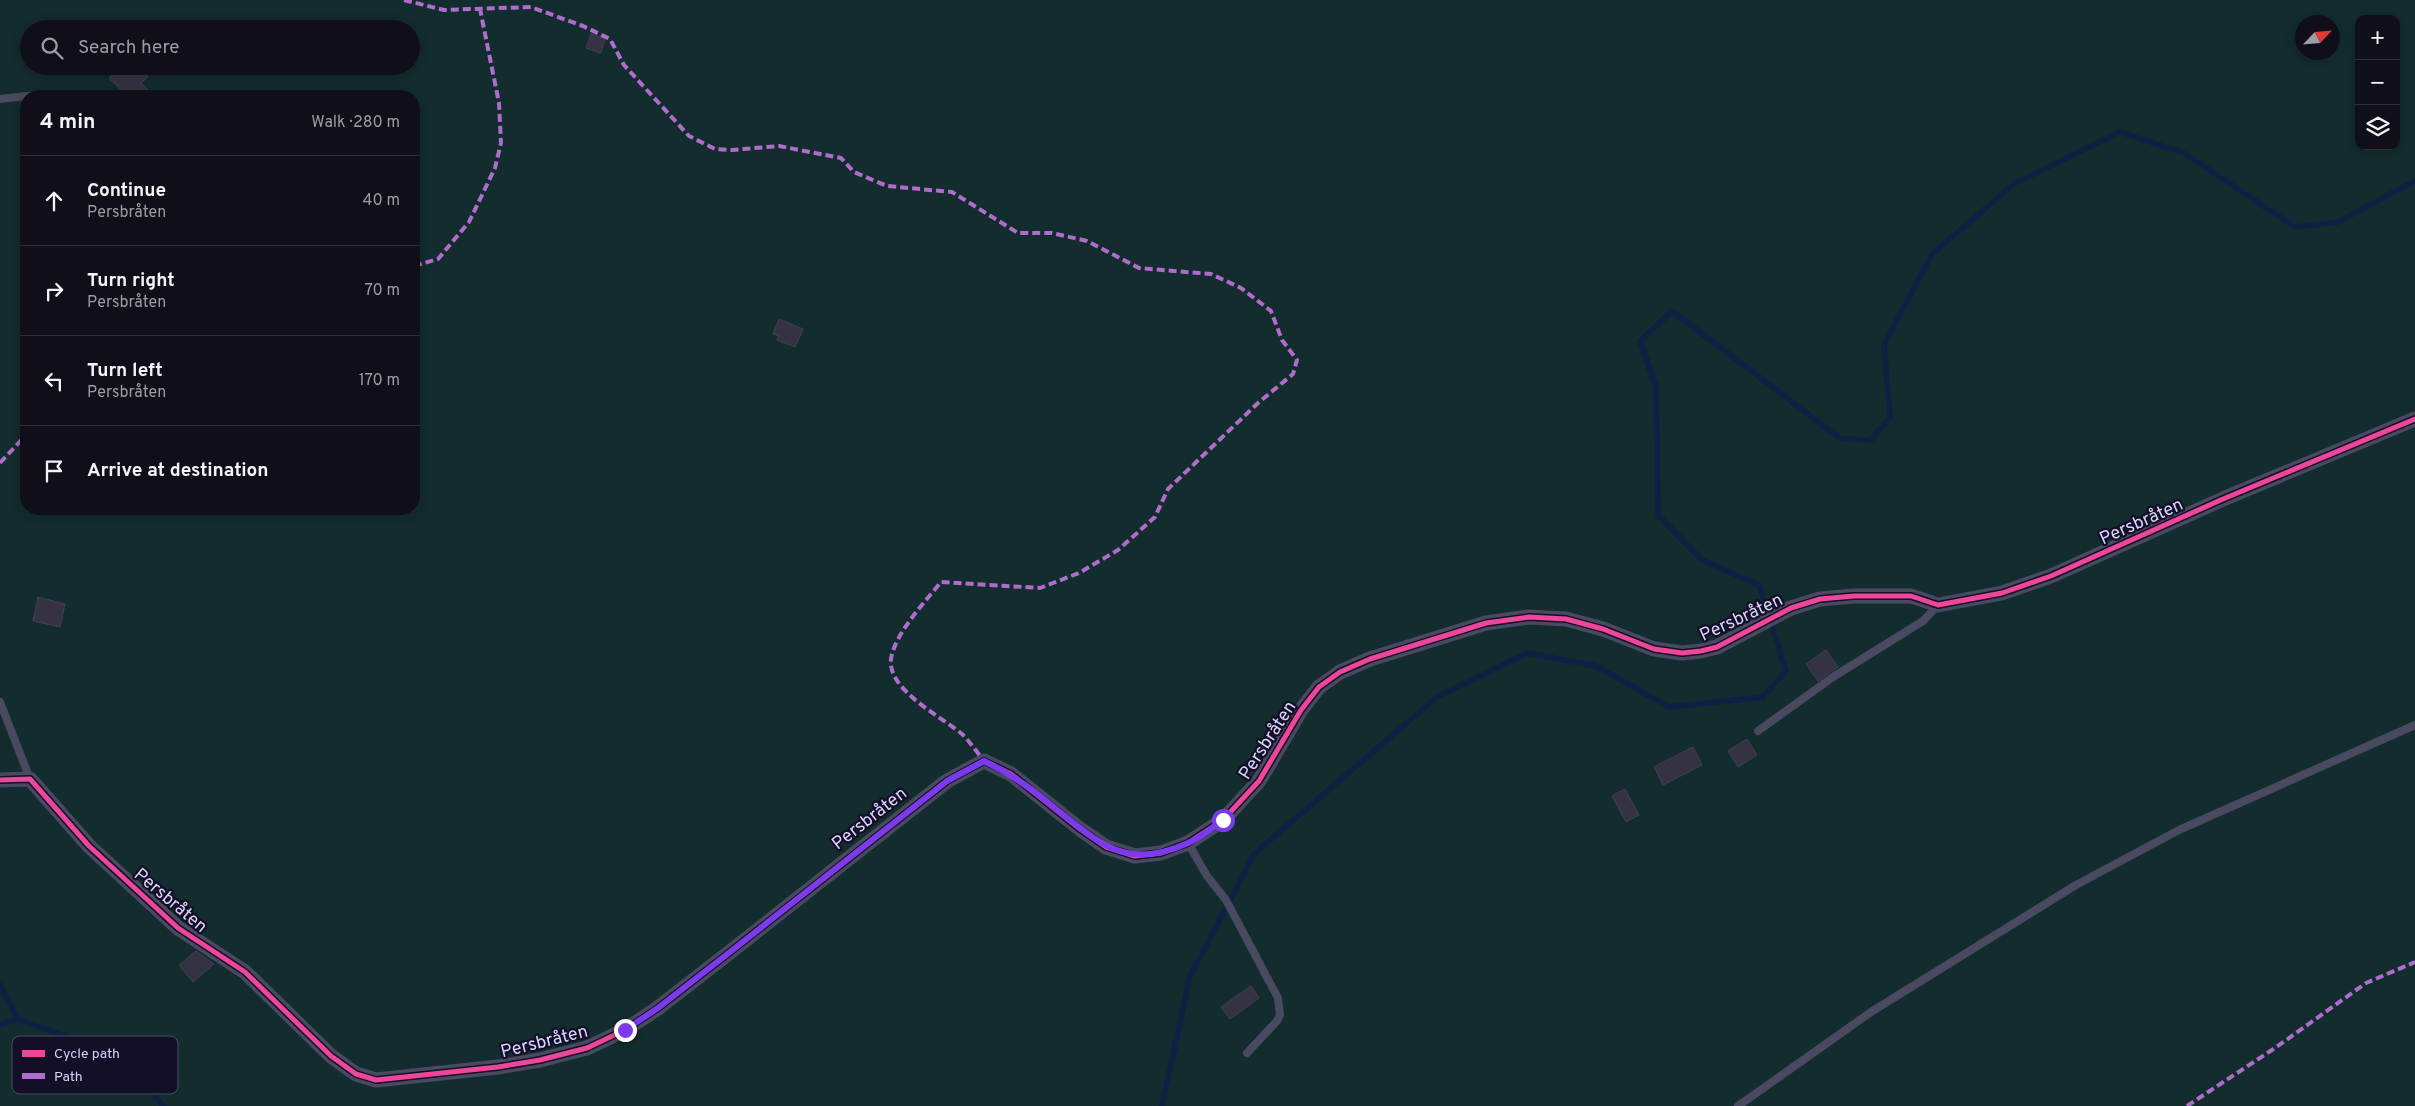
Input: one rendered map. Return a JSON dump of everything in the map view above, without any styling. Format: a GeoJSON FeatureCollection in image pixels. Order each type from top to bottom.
{"type":"FeatureCollection","features":[{"type":"Feature","properties":{"kind":"street","name":"Persbråten"},"geometry":{"type":"LineString","coordinates":[[30,779],[89,846],[178,928],[246,972],[337,1060],[356,1074],[376,1080],[498,1067],[540,1060],[587,1048],[625,1030],[658,1008],[947,781],[984,761],[1011,774],[1106,847],[1135,856],[1161,853],[1188,843],[1223,820],[1259,781],[1300,710],[1320,688],[1340,672],[1370,659],[1486,623],[1529,617],[1566,618],[1603,629],[1654,649],[1682,653],[1701,652],[1717,647],[1791,608],[1820,600],[1854,596],[1911,596],[1938,605],[2002,593],[2051,576],[2223,499],[2415,419]]}},
{"type":"Feature","properties":{"kind":"street"},"geometry":{"type":"LineString","coordinates":[[0,780],[30,779]]}},
{"type":"Feature","properties":{"kind":"lane"},"geometry":{"type":"LineString","coordinates":[[0,99],[20,97]]}},
{"type":"Feature","properties":{"kind":"lane"},"geometry":{"type":"LineString","coordinates":[[1758,731],[1833,677],[1923,621],[1938,605]]}},
{"type":"Feature","properties":{"kind":"lane"},"geometry":{"type":"LineString","coordinates":[[0,702],[30,779]]}},
{"type":"Feature","properties":{"kind":"lane"},"geometry":{"type":"LineString","coordinates":[[1738,1106],[1871,1012],[2076,885],[2179,830],[2415,725]]}},
{"type":"Feature","properties":{"kind":"lane"},"geometry":{"type":"LineString","coordinates":[[1188,843],[1207,876],[1226,900],[1278,998],[1280,1015],[1277,1021],[1247,1053]]}},
{"type":"Feature","properties":{"kind":"green space"},"geometry":{"type":"Polygon","coordinates":[[[0,0],[2415,0],[2415,1106],[0,1106],[0,0]]]}},
{"type":"Feature","properties":{"kind":"building"},"geometry":{"type":"Polygon","coordinates":[[[591,34],[605,39],[601,53],[586,48],[591,34]]]}},
{"type":"Feature","properties":{"kind":"building"},"geometry":{"type":"Polygon","coordinates":[[[112,75],[146,75],[148,77],[141,83],[148,90],[121,90],[109,78],[112,75]]]}},
{"type":"Feature","properties":{"kind":"building"},"geometry":{"type":"Polygon","coordinates":[[[779,319],[803,329],[795,347],[777,340],[779,336],[773,334],[779,319]]]}},
{"type":"Feature","properties":{"kind":"building"},"geometry":{"type":"Polygon","coordinates":[[[38,597],[65,604],[60,627],[33,621],[38,597]]]}},
{"type":"Feature","properties":{"kind":"building"},"geometry":{"type":"Polygon","coordinates":[[[1826,650],[1838,667],[1818,681],[1806,664],[1826,650]]]}},
{"type":"Feature","properties":{"kind":"building"},"geometry":{"type":"Polygon","coordinates":[[[1747,739],[1757,755],[1738,767],[1728,751],[1747,739]]]}},
{"type":"Feature","properties":{"kind":"building"},"geometry":{"type":"Polygon","coordinates":[[[1693,747],[1702,765],[1663,785],[1654,767],[1693,747]]]}},
{"type":"Feature","properties":{"kind":"building"},"geometry":{"type":"Polygon","coordinates":[[[1625,789],[1639,815],[1626,822],[1612,796],[1625,789]]]}},
{"type":"Feature","properties":{"kind":"building"},"geometry":{"type":"Polygon","coordinates":[[[196,951],[214,964],[193,982],[179,965],[196,951]]]}},
{"type":"Feature","properties":{"kind":"building"},"geometry":{"type":"Polygon","coordinates":[[[1251,986],[1259,998],[1230,1019],[1221,1007],[1251,986]]]}},
{"type":"Feature","properties":{"kind":"waterway"},"geometry":{"type":"LineString","coordinates":[[1162,1106],[1190,976],[1255,853],[1437,697],[1527,653],[1596,666],[1669,707],[1763,697],[1786,671],[1759,585],[1702,560],[1658,515],[1656,387],[1640,341],[1672,311],[1841,439],[1871,440],[1890,417],[1884,345],[1932,254],[2015,183],[2120,132],[2184,153],[2295,227],[2338,222],[2415,181]]}},
{"type":"Feature","properties":{"kind":"waterway"},"geometry":{"type":"LineString","coordinates":[[0,985],[18,1019],[64,1036]]}},
{"type":"Feature","properties":{"kind":"waterway"},"geometry":{"type":"LineString","coordinates":[[0,1025],[18,1019]]}},
{"type":"Feature","properties":{"kind":"waterway"},"geometry":{"type":"LineString","coordinates":[[154,1094],[163,1106]]}},
{"type":"Feature","properties":{"kind":"marked path"},"geometry":{"type":"LineString","coordinates":[[404,0],[444,10],[531,7],[583,26],[610,39],[624,65],[689,136],[715,149],[732,150],[779,146],[841,158],[854,172],[887,186],[952,192],[1018,233],[1052,233],[1087,241],[1139,268],[1211,274],[1241,288],[1271,311],[1282,340],[1297,360],[1293,374],[1258,403],[1168,489],[1155,517],[1118,550],[1079,573],[1040,588],[941,582],[904,628],[891,659],[892,670],[898,681],[906,692],[918,702],[962,734],[984,761]]}},
{"type":"Feature","properties":{"kind":"marked path"},"geometry":{"type":"LineString","coordinates":[[420,264],[438,259],[469,222],[495,168],[501,143],[499,103],[480,9]]}},
{"type":"Feature","properties":{"kind":"marked path"},"geometry":{"type":"LineString","coordinates":[[0,463],[20,441]]}},
{"type":"Feature","properties":{"kind":"marked path"},"geometry":{"type":"LineString","coordinates":[[2187,1106],[2275,1048],[2366,983],[2415,962]]}},
{"type":"Feature","properties":{"kind":"cycle path"},"geometry":{"type":"LineString","coordinates":[[0,780],[30,779],[89,846],[178,928],[245,972],[331,1056],[356,1074],[376,1080],[498,1067],[540,1060],[587,1048],[625,1030],[658,1008],[947,781],[984,761],[1011,774],[1080,829],[1106,847],[1135,856],[1161,853],[1188,843],[1223,820],[1259,781],[1301,710],[1319,687],[1340,672],[1370,659],[1486,623],[1529,617],[1566,619],[1603,629],[1654,649],[1682,653],[1717,647],[1791,608],[1820,599],[1854,596],[1911,596],[1938,605],[2002,593],[2051,576],[2223,499],[2415,419]]}},
{"type":"Feature","properties":{"kind":"route"},"geometry":{"type":"LineString","coordinates":[[625,1030],[658,1008],[947,781],[984,761],[1011,774],[1080,829],[1106,847],[1135,856],[1161,853],[1188,843],[1223,820]]}}]}
